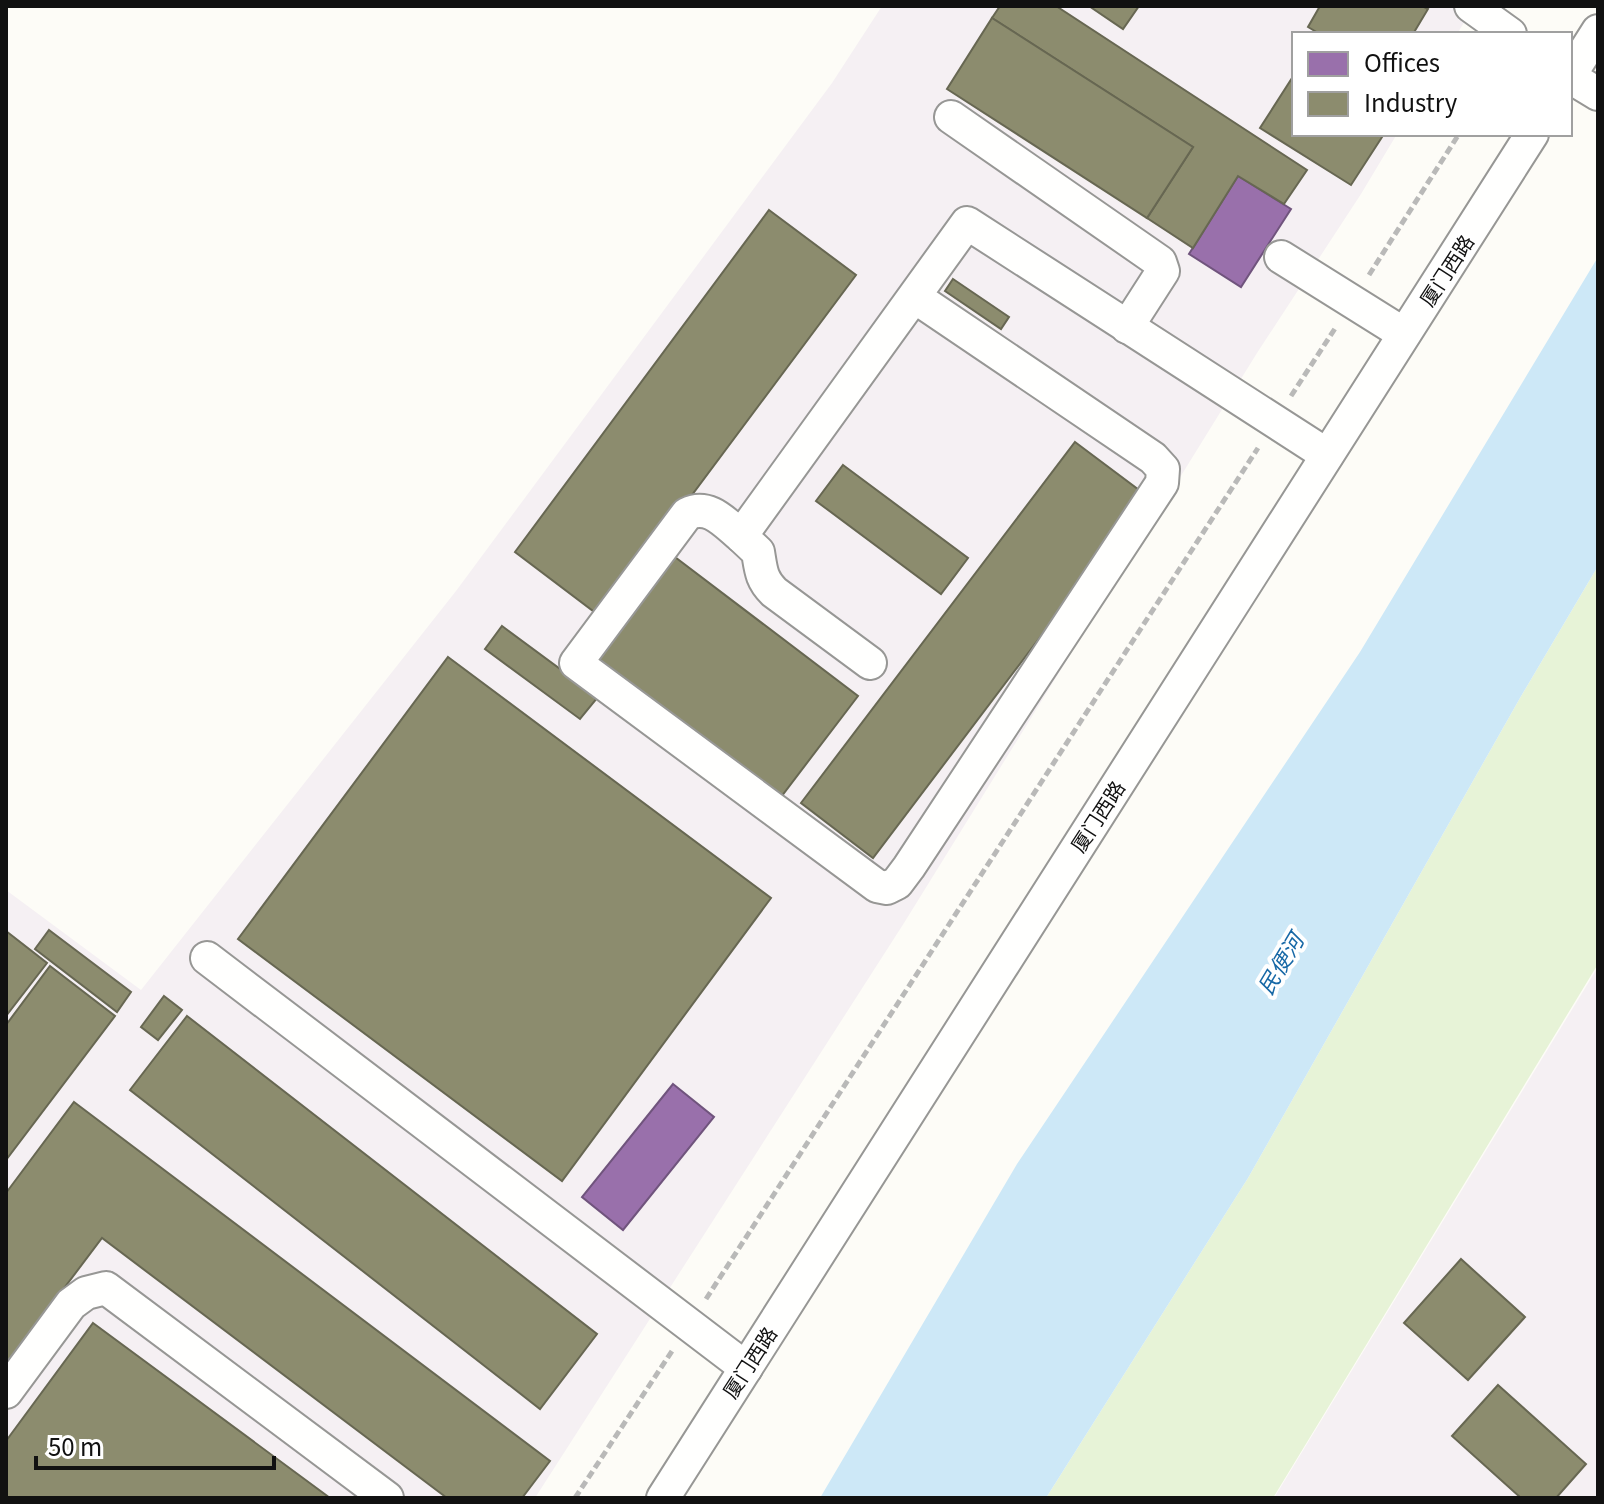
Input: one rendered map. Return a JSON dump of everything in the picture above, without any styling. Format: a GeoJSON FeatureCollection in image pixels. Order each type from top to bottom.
{"type":"FeatureCollection","features":[{"type":"Feature","properties":{"kind":"street"},"geometry":{"type":"LineString","coordinates":[[1471,6],[1507,32]]}},
{"type":"Feature","properties":{"kind":"street"},"geometry":{"type":"LineString","coordinates":[[1572,73],[1598,31]]}},
{"type":"Feature","properties":{"kind":"street"},"geometry":{"type":"LineString","coordinates":[[1572,77],[1598,94]]}},
{"type":"Feature","properties":{"kind":"street"},"geometry":{"type":"LineString","coordinates":[[951,117],[1160,262],[1163,271],[1127,327]]}},
{"type":"Feature","properties":{"kind":"street","name":"厦门西路"},"geometry":{"type":"LineString","coordinates":[[663,1498],[1531,136]]}},
{"type":"Feature","properties":{"kind":"street"},"geometry":{"type":"LineString","coordinates":[[741,536],[967,223],[1327,455]]}},
{"type":"Feature","properties":{"kind":"street"},"geometry":{"type":"LineString","coordinates":[[1281,257],[1404,334]]}},
{"type":"Feature","properties":{"kind":"street"},"geometry":{"type":"LineString","coordinates":[[870,663],[774,592],[764,582],[760,572],[758,552],[707,510],[697,509],[687,514],[576,663],[877,886],[887,888],[897,883],[1162,483],[1163,469],[1153,458],[915,297]]}},
{"type":"Feature","properties":{"kind":"street"},"geometry":{"type":"LineString","coordinates":[[207,958],[746,1368]]}},
{"type":"Feature","properties":{"kind":"street"},"geometry":{"type":"LineString","coordinates":[[6,1392],[71,1304],[86,1293],[106,1288],[387,1498]]}},
{"type":"Feature","properties":{"kind":"path"},"geometry":{"type":"LineString","coordinates":[[575,1498],[1458,136]]}},
{"type":"Feature","properties":{"kind":"shaded area"},"geometry":{"type":"Polygon","coordinates":[[[882,6],[1474,6],[1458,32],[1292,32],[1292,136],[1396,136],[1257,353],[904,923],[535,1498],[6,1498],[6,890],[141,990],[456,591],[832,83],[882,6]]]}},
{"type":"Feature","properties":{"kind":"shaded area"},"geometry":{"type":"Polygon","coordinates":[[[1598,967],[1598,1498],[1274,1498],[1598,967]]]}},
{"type":"Feature","properties":{"kind":"green space"},"geometry":{"type":"Polygon","coordinates":[[[1598,566],[1598,964],[1273,1498],[1046,1498],[1248,1178],[1598,566]]]}},
{"type":"Feature","properties":{"kind":"water","name":"民便河"},"geometry":{"type":"Polygon","coordinates":[[[1598,257],[1598,566],[1248,1178],[1046,1498],[820,1498],[1017,1164],[1360,652],[1598,257]]]}},
{"type":"Feature","properties":{"kind":"building: Offices"},"geometry":{"type":"Polygon","coordinates":[[[1238,176],[1291,209],[1241,287],[1189,254],[1238,176]]]}},
{"type":"Feature","properties":{"kind":"building: Offices"},"geometry":{"type":"Polygon","coordinates":[[[673,1084],[714,1117],[623,1230],[582,1197],[673,1084]]]}},
{"type":"Feature","properties":{"kind":"building: Industry"},"geometry":{"type":"Polygon","coordinates":[[[1000,6],[1056,6],[1307,170],[1284,204],[1238,176],[1193,248],[1147,218],[1193,147],[992,18],[1000,6]]]}},
{"type":"Feature","properties":{"kind":"building: Industry"},"geometry":{"type":"Polygon","coordinates":[[[1089,6],[1139,6],[1123,29],[1089,6]]]}},
{"type":"Feature","properties":{"kind":"building: Industry"},"geometry":{"type":"Polygon","coordinates":[[[1320,6],[1422,6],[1428,9],[1414,32],[1317,32],[1308,27],[1320,6]]]}},
{"type":"Feature","properties":{"kind":"building: Industry"},"geometry":{"type":"Polygon","coordinates":[[[992,18],[1193,147],[1147,218],[947,89],[992,18]]]}},
{"type":"Feature","properties":{"kind":"building: Industry"},"geometry":{"type":"Polygon","coordinates":[[[1292,78],[1292,136],[1383,136],[1351,185],[1260,128],[1292,78]]]}},
{"type":"Feature","properties":{"kind":"building: Industry"},"geometry":{"type":"Polygon","coordinates":[[[769,210],[856,275],[601,617],[515,552],[769,210]]]}},
{"type":"Feature","properties":{"kind":"building: Industry"},"geometry":{"type":"Polygon","coordinates":[[[953,279],[1009,317],[1001,329],[945,291],[953,279]]]}},
{"type":"Feature","properties":{"kind":"building: Industry"},"geometry":{"type":"Polygon","coordinates":[[[1075,442],[1147,496],[873,858],[801,803],[1075,442]]]}},
{"type":"Feature","properties":{"kind":"building: Industry"},"geometry":{"type":"Polygon","coordinates":[[[843,465],[968,558],[941,594],[816,501],[843,465]]]}},
{"type":"Feature","properties":{"kind":"building: Industry"},"geometry":{"type":"Polygon","coordinates":[[[671,554],[858,696],[781,797],[595,656],[671,554]]]}},
{"type":"Feature","properties":{"kind":"building: Industry"},"geometry":{"type":"Polygon","coordinates":[[[502,626],[598,697],[580,719],[485,649],[502,626]]]}},
{"type":"Feature","properties":{"kind":"building: Industry"},"geometry":{"type":"Polygon","coordinates":[[[448,657],[771,898],[562,1181],[238,939],[448,657]]]}},
{"type":"Feature","properties":{"kind":"building: Industry"},"geometry":{"type":"Polygon","coordinates":[[[49,930],[131,992],[117,1012],[35,949],[49,930]]]}},
{"type":"Feature","properties":{"kind":"building: Industry"},"geometry":{"type":"Polygon","coordinates":[[[6,931],[47,963],[6,1016],[6,931]]]}},
{"type":"Feature","properties":{"kind":"building: Industry"},"geometry":{"type":"Polygon","coordinates":[[[50,966],[115,1016],[6,1160],[6,1025],[50,966]]]}},
{"type":"Feature","properties":{"kind":"building: Industry"},"geometry":{"type":"Polygon","coordinates":[[[164,996],[182,1010],[158,1040],[141,1027],[164,996]]]}},
{"type":"Feature","properties":{"kind":"building: Industry"},"geometry":{"type":"Polygon","coordinates":[[[187,1016],[597,1334],[540,1409],[130,1090],[187,1016]]]}},
{"type":"Feature","properties":{"kind":"building: Industry"},"geometry":{"type":"Polygon","coordinates":[[[74,1102],[550,1461],[522,1498],[447,1498],[102,1238],[6,1365],[6,1193],[74,1102]]]}},
{"type":"Feature","properties":{"kind":"building: Industry"},"geometry":{"type":"Polygon","coordinates":[[[1461,1259],[1525,1317],[1468,1380],[1404,1323],[1461,1259]]]}},
{"type":"Feature","properties":{"kind":"building: Industry"},"geometry":{"type":"Polygon","coordinates":[[[93,1323],[330,1498],[6,1498],[6,1441],[93,1323]]]}},
{"type":"Feature","properties":{"kind":"building: Industry"},"geometry":{"type":"Polygon","coordinates":[[[1498,1385],[1586,1464],[1556,1498],[1521,1498],[1452,1436],[1498,1385]]]}}]}
